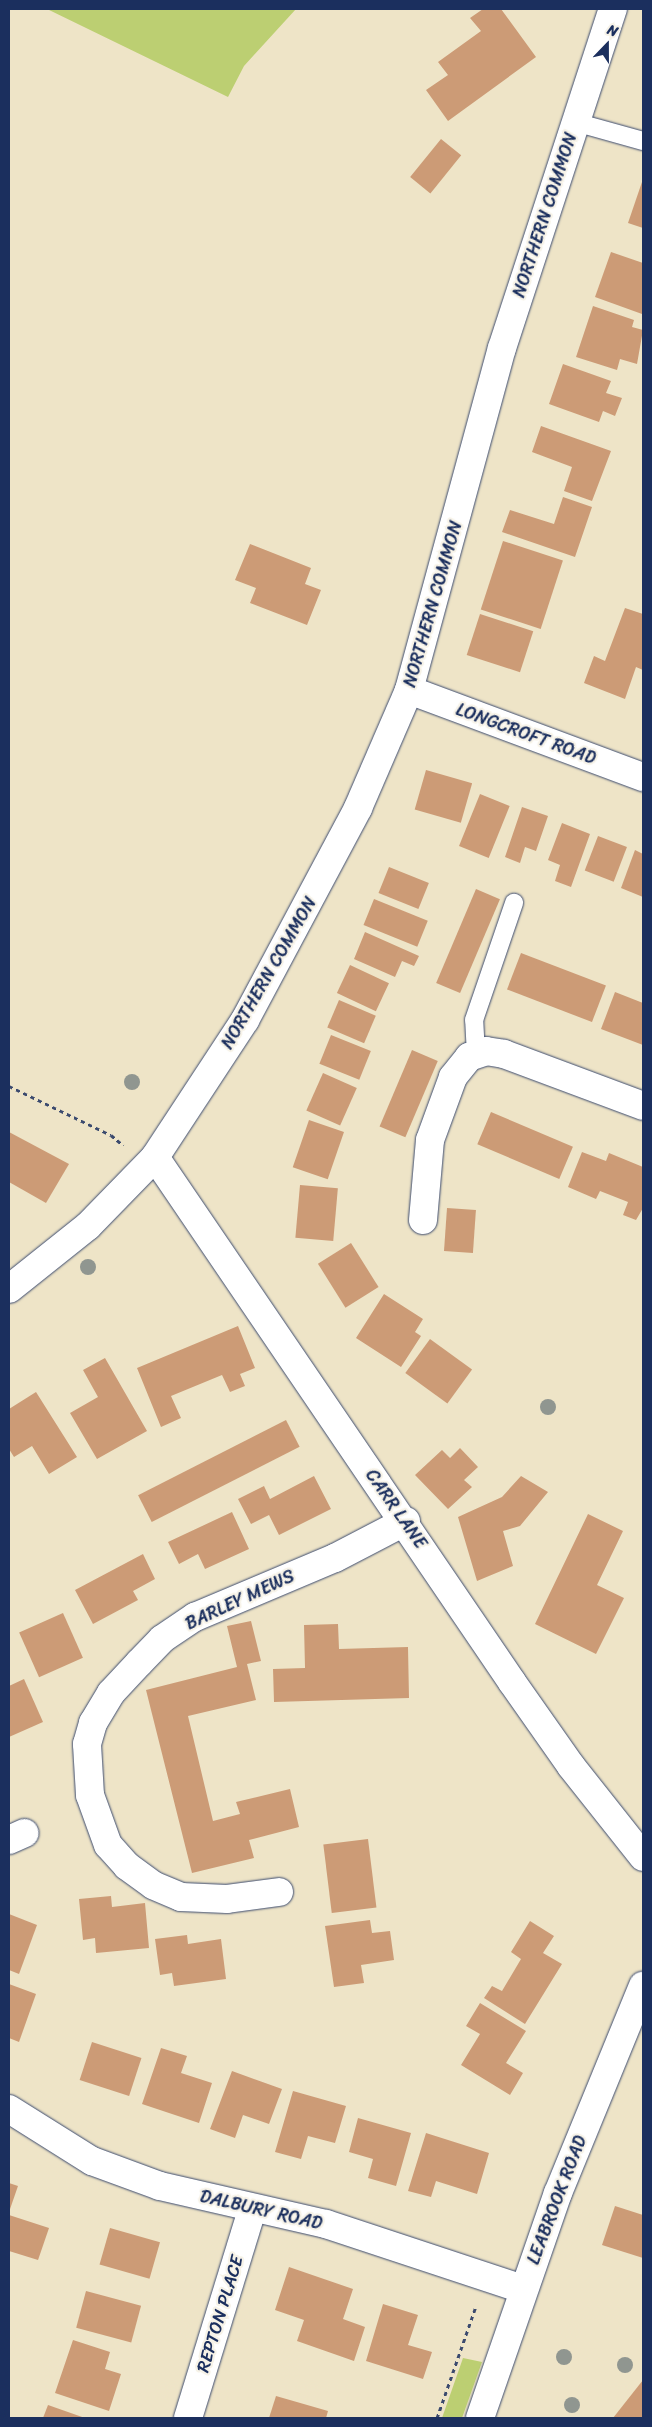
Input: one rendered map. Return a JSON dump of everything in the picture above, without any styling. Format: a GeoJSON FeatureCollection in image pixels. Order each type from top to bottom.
{"type":"FeatureCollection","features":[{"type":"Feature","properties":{"kind":"street","name":"NORTHERN COMMON"},"geometry":{"type":"LineString","coordinates":[[9,1289],[88,1226],[151,1162],[245,1020],[303,917],[358,808],[409,690],[502,348],[613,9]]}},
{"type":"Feature","properties":{"kind":"street","name":"LONGCROFT ROAD"},"geometry":{"type":"LineString","coordinates":[[409,690],[643,777]]}},
{"type":"Feature","properties":{"kind":"street"},"geometry":{"type":"LineString","coordinates":[[423,1220],[430,1140],[453,1077],[476,1055],[504,1054],[643,1106]]}},
{"type":"Feature","properties":{"kind":"street","name":"CARR LANE"},"geometry":{"type":"LineString","coordinates":[[151,1162],[406,1521],[571,1766],[643,1857]]}},
{"type":"Feature","properties":{"kind":"street","name":"BARLEY MEWS"},"geometry":{"type":"LineString","coordinates":[[279,1892],[227,1900],[181,1897],[153,1886],[127,1866],[108,1845],[90,1795],[87,1744],[93,1723],[111,1693],[139,1663],[195,1617],[335,1558],[406,1521]]}},
{"type":"Feature","properties":{"kind":"street","name":"LEABROOK ROAD"},"geometry":{"type":"LineString","coordinates":[[480,2418],[523,2289],[643,1986]]}},
{"type":"Feature","properties":{"kind":"street","name":"DALBURY ROAD"},"geometry":{"type":"LineString","coordinates":[[9,2109],[92,2161],[160,2186],[252,2210],[376,2238],[486,2279],[523,2289]]}},
{"type":"Feature","properties":{"kind":"street","name":"REPTON PLACE"},"geometry":{"type":"LineString","coordinates":[[188,2418],[252,2210]]}},
{"type":"Feature","properties":{"kind":"lane"},"geometry":{"type":"LineString","coordinates":[[575,122],[643,142]]}},
{"type":"Feature","properties":{"kind":"lane"},"geometry":{"type":"LineString","coordinates":[[476,1055],[474,1020],[514,903]]}},
{"type":"Feature","properties":{"kind":"path"},"geometry":{"type":"LineString","coordinates":[[9,1086],[111,1135],[151,1162]]}},
{"type":"Feature","properties":{"kind":"path"},"geometry":{"type":"LineString","coordinates":[[436,2418],[486,2279]]}},
{"type":"Feature","properties":{"kind":"green space"},"geometry":{"type":"Polygon","coordinates":[[[47,9],[296,9],[244,66],[228,97],[47,9]]]}},
{"type":"Feature","properties":{"kind":"green space"},"geometry":{"type":"Polygon","coordinates":[[[463,2358],[482,2362],[462,2418],[442,2418],[463,2358]]]}},
{"type":"Feature","properties":{"kind":"building"},"geometry":{"type":"Polygon","coordinates":[[[483,9],[501,9],[536,57],[448,121],[426,90],[448,75],[438,62],[481,31],[470,18],[483,9]]]}},
{"type":"Feature","properties":{"kind":"building"},"geometry":{"type":"Polygon","coordinates":[[[441,139],[461,155],[430,193],[410,177],[441,139]]]}},
{"type":"Feature","properties":{"kind":"building"},"geometry":{"type":"Polygon","coordinates":[[[643,179],[643,228],[628,223],[643,179]]]}},
{"type":"Feature","properties":{"kind":"building"},"geometry":{"type":"Polygon","coordinates":[[[611,252],[643,263],[642,314],[595,297],[611,252]]]}},
{"type":"Feature","properties":{"kind":"building"},"geometry":{"type":"Polygon","coordinates":[[[593,306],[634,320],[632,327],[643,330],[637,364],[620,359],[617,370],[576,357],[593,306]]]}},
{"type":"Feature","properties":{"kind":"building"},"geometry":{"type":"Polygon","coordinates":[[[563,364],[611,381],[606,393],[622,398],[615,416],[603,411],[599,422],[549,404],[563,364]]]}},
{"type":"Feature","properties":{"kind":"building"},"geometry":{"type":"Polygon","coordinates":[[[541,426],[611,451],[592,501],[564,491],[572,467],[532,452],[541,426]]]}},
{"type":"Feature","properties":{"kind":"building"},"geometry":{"type":"Polygon","coordinates":[[[563,497],[592,507],[575,557],[502,532],[510,510],[554,524],[563,497]]]}},
{"type":"Feature","properties":{"kind":"building"},"geometry":{"type":"Polygon","coordinates":[[[503,541],[563,560],[541,629],[481,609],[503,541]]]}},
{"type":"Feature","properties":{"kind":"building"},"geometry":{"type":"Polygon","coordinates":[[[250,544],[311,568],[305,584],[321,590],[307,625],[250,603],[256,588],[235,580],[250,544]]]}},
{"type":"Feature","properties":{"kind":"building"},"geometry":{"type":"Polygon","coordinates":[[[625,608],[643,614],[643,670],[636,667],[625,699],[584,683],[594,656],[605,661],[625,608]]]}},
{"type":"Feature","properties":{"kind":"building"},"geometry":{"type":"Polygon","coordinates":[[[480,614],[533,631],[520,672],[467,655],[480,614]]]}},
{"type":"Feature","properties":{"kind":"building"},"geometry":{"type":"Polygon","coordinates":[[[426,770],[472,783],[461,823],[415,809],[426,770]]]}},
{"type":"Feature","properties":{"kind":"building"},"geometry":{"type":"Polygon","coordinates":[[[480,794],[510,806],[489,858],[459,846],[480,794]]]}},
{"type":"Feature","properties":{"kind":"building"},"geometry":{"type":"Polygon","coordinates":[[[522,807],[548,816],[536,851],[525,847],[520,863],[505,857],[522,807]]]}},
{"type":"Feature","properties":{"kind":"building"},"geometry":{"type":"Polygon","coordinates":[[[562,823],[590,834],[571,887],[555,881],[560,865],[548,860],[562,823]]]}},
{"type":"Feature","properties":{"kind":"building"},"geometry":{"type":"Polygon","coordinates":[[[598,836],[627,847],[614,882],[585,871],[598,836]]]}},
{"type":"Feature","properties":{"kind":"building"},"geometry":{"type":"Polygon","coordinates":[[[635,850],[643,854],[643,897],[621,888],[635,850]]]}},
{"type":"Feature","properties":{"kind":"building"},"geometry":{"type":"Polygon","coordinates":[[[389,867],[429,883],[418,909],[379,893],[389,867]]]}},
{"type":"Feature","properties":{"kind":"building"},"geometry":{"type":"Polygon","coordinates":[[[476,889],[500,899],[460,993],[436,983],[476,889]]]}},
{"type":"Feature","properties":{"kind":"building"},"geometry":{"type":"Polygon","coordinates":[[[374,899],[428,921],[417,947],[364,925],[374,899]]]}},
{"type":"Feature","properties":{"kind":"building"},"geometry":{"type":"Polygon","coordinates":[[[365,932],[419,956],[414,966],[402,961],[395,977],[354,959],[365,932]]]}},
{"type":"Feature","properties":{"kind":"building"},"geometry":{"type":"Polygon","coordinates":[[[521,953],[606,986],[592,1022],[507,989],[521,953]]]}},
{"type":"Feature","properties":{"kind":"building"},"geometry":{"type":"Polygon","coordinates":[[[350,965],[389,983],[376,1011],[337,993],[350,965]]]}},
{"type":"Feature","properties":{"kind":"building"},"geometry":{"type":"Polygon","coordinates":[[[615,992],[643,1003],[643,1045],[601,1029],[615,992]]]}},
{"type":"Feature","properties":{"kind":"building"},"geometry":{"type":"Polygon","coordinates":[[[339,1000],[376,1016],[364,1043],[327,1028],[339,1000]]]}},
{"type":"Feature","properties":{"kind":"building"},"geometry":{"type":"Polygon","coordinates":[[[331,1035],[371,1051],[359,1080],[319,1064],[331,1035]]]}},
{"type":"Feature","properties":{"kind":"building"},"geometry":{"type":"Polygon","coordinates":[[[412,1050],[438,1061],[405,1137],[380,1126],[412,1050]]]}},
{"type":"Feature","properties":{"kind":"building"},"geometry":{"type":"Polygon","coordinates":[[[323,1073],[357,1088],[340,1126],[306,1110],[323,1073]]]}},
{"type":"Feature","properties":{"kind":"building"},"geometry":{"type":"Polygon","coordinates":[[[491,1112],[573,1147],[559,1179],[477,1144],[491,1112]]]}},
{"type":"Feature","properties":{"kind":"building"},"geometry":{"type":"Polygon","coordinates":[[[309,1120],[344,1132],[328,1179],[293,1167],[309,1120]]]}},
{"type":"Feature","properties":{"kind":"building"},"geometry":{"type":"Polygon","coordinates":[[[9,1132],[69,1164],[46,1203],[9,1182],[9,1132]]]}},
{"type":"Feature","properties":{"kind":"building"},"geometry":{"type":"Polygon","coordinates":[[[582,1152],[606,1161],[609,1153],[643,1167],[643,1208],[636,1220],[623,1215],[628,1202],[600,1191],[596,1199],[568,1187],[582,1152]]]}},
{"type":"Feature","properties":{"kind":"building"},"geometry":{"type":"Polygon","coordinates":[[[300,1185],[338,1188],[333,1241],[295,1238],[300,1185]]]}},
{"type":"Feature","properties":{"kind":"building"},"geometry":{"type":"Polygon","coordinates":[[[447,1208],[476,1210],[473,1253],[444,1251],[447,1208]]]}},
{"type":"Feature","properties":{"kind":"building"},"geometry":{"type":"Polygon","coordinates":[[[351,1243],[379,1287],[345,1308],[318,1264],[351,1243]]]}},
{"type":"Feature","properties":{"kind":"building"},"geometry":{"type":"Polygon","coordinates":[[[384,1294],[423,1319],[415,1332],[421,1336],[401,1367],[356,1338],[384,1294]]]}},
{"type":"Feature","properties":{"kind":"building"},"geometry":{"type":"Polygon","coordinates":[[[238,1326],[255,1368],[240,1374],[245,1386],[230,1392],[222,1375],[171,1396],[181,1418],[161,1427],[137,1368],[238,1326]]]}},
{"type":"Feature","properties":{"kind":"building"},"geometry":{"type":"Polygon","coordinates":[[[430,1339],[472,1370],[447,1404],[405,1373],[430,1339]]]}},
{"type":"Feature","properties":{"kind":"building"},"geometry":{"type":"Polygon","coordinates":[[[105,1358],[147,1431],[97,1459],[70,1413],[98,1397],[83,1370],[105,1358]]]}},
{"type":"Feature","properties":{"kind":"building"},"geometry":{"type":"Polygon","coordinates":[[[36,1392],[77,1457],[49,1474],[32,1446],[14,1457],[9,1449],[9,1409],[36,1392]]]}},
{"type":"Feature","properties":{"kind":"building"},"geometry":{"type":"Polygon","coordinates":[[[286,1420],[300,1447],[152,1522],[138,1495],[286,1420]]]}},
{"type":"Feature","properties":{"kind":"building"},"geometry":{"type":"Polygon","coordinates":[[[460,1448],[478,1467],[464,1480],[472,1487],[448,1509],[415,1475],[442,1450],[450,1458],[460,1448]]]}},
{"type":"Feature","properties":{"kind":"building"},"geometry":{"type":"Polygon","coordinates":[[[314,1476],[331,1509],[279,1535],[269,1515],[251,1524],[238,1499],[264,1486],[270,1499],[314,1476]]]}},
{"type":"Feature","properties":{"kind":"building"},"geometry":{"type":"Polygon","coordinates":[[[521,1476],[548,1492],[520,1526],[503,1531],[513,1566],[477,1581],[458,1517],[502,1497],[521,1476]]]}},
{"type":"Feature","properties":{"kind":"building"},"geometry":{"type":"Polygon","coordinates":[[[232,1512],[249,1549],[205,1569],[198,1554],[179,1564],[168,1542],[232,1512]]]}},
{"type":"Feature","properties":{"kind":"building"},"geometry":{"type":"Polygon","coordinates":[[[588,1514],[623,1531],[597,1585],[624,1598],[596,1654],[535,1624],[588,1514]]]}},
{"type":"Feature","properties":{"kind":"building"},"geometry":{"type":"Polygon","coordinates":[[[143,1554],[155,1579],[133,1591],[138,1600],[93,1624],[75,1590],[143,1554]]]}},
{"type":"Feature","properties":{"kind":"building"},"geometry":{"type":"Polygon","coordinates":[[[63,1613],[83,1658],[39,1677],[19,1633],[63,1613]]]}},
{"type":"Feature","properties":{"kind":"building"},"geometry":{"type":"Polygon","coordinates":[[[251,1621],[261,1661],[247,1664],[256,1700],[188,1716],[213,1821],[240,1814],[236,1802],[290,1789],[299,1827],[249,1840],[254,1858],[192,1873],[146,1690],[237,1667],[227,1626],[251,1621]]]}},
{"type":"Feature","properties":{"kind":"building"},"geometry":{"type":"Polygon","coordinates":[[[338,1624],[339,1649],[408,1647],[409,1698],[274,1702],[273,1669],[305,1668],[304,1625],[338,1624]]]}},
{"type":"Feature","properties":{"kind":"building"},"geometry":{"type":"Polygon","coordinates":[[[24,1679],[43,1722],[9,1737],[9,1686],[24,1679]]]}},
{"type":"Feature","properties":{"kind":"building"},"geometry":{"type":"Polygon","coordinates":[[[368,1839],[376,1907],[332,1913],[323,1844],[368,1839]]]}},
{"type":"Feature","properties":{"kind":"building"},"geometry":{"type":"Polygon","coordinates":[[[111,1896],[112,1907],[145,1903],[149,1948],[96,1953],[95,1938],[83,1940],[79,1899],[111,1896]]]}},
{"type":"Feature","properties":{"kind":"building"},"geometry":{"type":"Polygon","coordinates":[[[9,1914],[37,1925],[19,1974],[9,1970],[9,1914]]]}},
{"type":"Feature","properties":{"kind":"building"},"geometry":{"type":"Polygon","coordinates":[[[370,1920],[372,1933],[390,1931],[394,1960],[361,1965],[364,1983],[334,1987],[325,1926],[370,1920]]]}},
{"type":"Feature","properties":{"kind":"building"},"geometry":{"type":"Polygon","coordinates":[[[530,1921],[554,1936],[543,1953],[562,1964],[525,2024],[484,1998],[492,1986],[502,1991],[521,1959],[511,1952],[530,1921]]]}},
{"type":"Feature","properties":{"kind":"building"},"geometry":{"type":"Polygon","coordinates":[[[187,1935],[188,1944],[221,1939],[226,1979],[174,1986],[172,1973],[160,1975],[155,1939],[187,1935]]]}},
{"type":"Feature","properties":{"kind":"building"},"geometry":{"type":"Polygon","coordinates":[[[9,1984],[36,1994],[19,2042],[9,2038],[9,1984]]]}},
{"type":"Feature","properties":{"kind":"building"},"geometry":{"type":"Polygon","coordinates":[[[480,2003],[526,2031],[506,2063],[523,2073],[510,2095],[461,2065],[480,2034],[466,2026],[480,2003]]]}},
{"type":"Feature","properties":{"kind":"building"},"geometry":{"type":"Polygon","coordinates":[[[92,2042],[141,2058],[129,2096],[80,2080],[92,2042]]]}},
{"type":"Feature","properties":{"kind":"building"},"geometry":{"type":"Polygon","coordinates":[[[161,2048],[187,2056],[181,2073],[212,2083],[199,2123],[142,2104],[161,2048]]]}},
{"type":"Feature","properties":{"kind":"building"},"geometry":{"type":"Polygon","coordinates":[[[232,2071],[282,2089],[269,2124],[243,2115],[235,2138],[210,2129],[232,2071]]]}},
{"type":"Feature","properties":{"kind":"building"},"geometry":{"type":"Polygon","coordinates":[[[293,2091],[346,2106],[335,2143],[308,2136],[301,2159],[275,2152],[293,2091]]]}},
{"type":"Feature","properties":{"kind":"building"},"geometry":{"type":"Polygon","coordinates":[[[358,2118],[411,2133],[396,2186],[368,2178],[373,2159],[349,2152],[358,2118]]]}},
{"type":"Feature","properties":{"kind":"building"},"geometry":{"type":"Polygon","coordinates":[[[426,2133],[489,2153],[477,2194],[436,2181],[431,2197],[408,2191],[426,2133]]]}},
{"type":"Feature","properties":{"kind":"building"},"geometry":{"type":"Polygon","coordinates":[[[9,2183],[18,2186],[9,2212],[9,2183]]]}},
{"type":"Feature","properties":{"kind":"building"},"geometry":{"type":"Polygon","coordinates":[[[615,2206],[643,2215],[643,2258],[602,2245],[615,2206]]]}},
{"type":"Feature","properties":{"kind":"building"},"geometry":{"type":"Polygon","coordinates":[[[9,2215],[49,2228],[38,2260],[9,2251],[9,2215]]]}},
{"type":"Feature","properties":{"kind":"building"},"geometry":{"type":"Polygon","coordinates":[[[110,2228],[160,2242],[150,2279],[100,2265],[110,2228]]]}},
{"type":"Feature","properties":{"kind":"building"},"geometry":{"type":"Polygon","coordinates":[[[289,2267],[353,2289],[343,2319],[365,2327],[354,2361],[297,2341],[304,2320],[275,2310],[289,2267]]]}},
{"type":"Feature","properties":{"kind":"building"},"geometry":{"type":"Polygon","coordinates":[[[86,2291],[141,2306],[131,2342],[76,2328],[86,2291]]]}},
{"type":"Feature","properties":{"kind":"building"},"geometry":{"type":"Polygon","coordinates":[[[383,2304],[418,2315],[408,2345],[432,2352],[423,2379],[366,2361],[383,2304]]]}},
{"type":"Feature","properties":{"kind":"building"},"geometry":{"type":"Polygon","coordinates":[[[73,2340],[110,2352],[105,2369],[121,2374],[109,2411],[55,2393],[73,2340]]]}},
{"type":"Feature","properties":{"kind":"building"},"geometry":{"type":"Polygon","coordinates":[[[643,2380],[643,2418],[613,2418],[643,2380]]]}},
{"type":"Feature","properties":{"kind":"building"},"geometry":{"type":"Polygon","coordinates":[[[276,2396],[328,2411],[326,2418],[269,2418],[276,2396]]]}},
{"type":"Feature","properties":{"kind":"building"},"geometry":{"type":"Polygon","coordinates":[[[48,2405],[85,2418],[43,2418],[48,2405]]]}}]}
